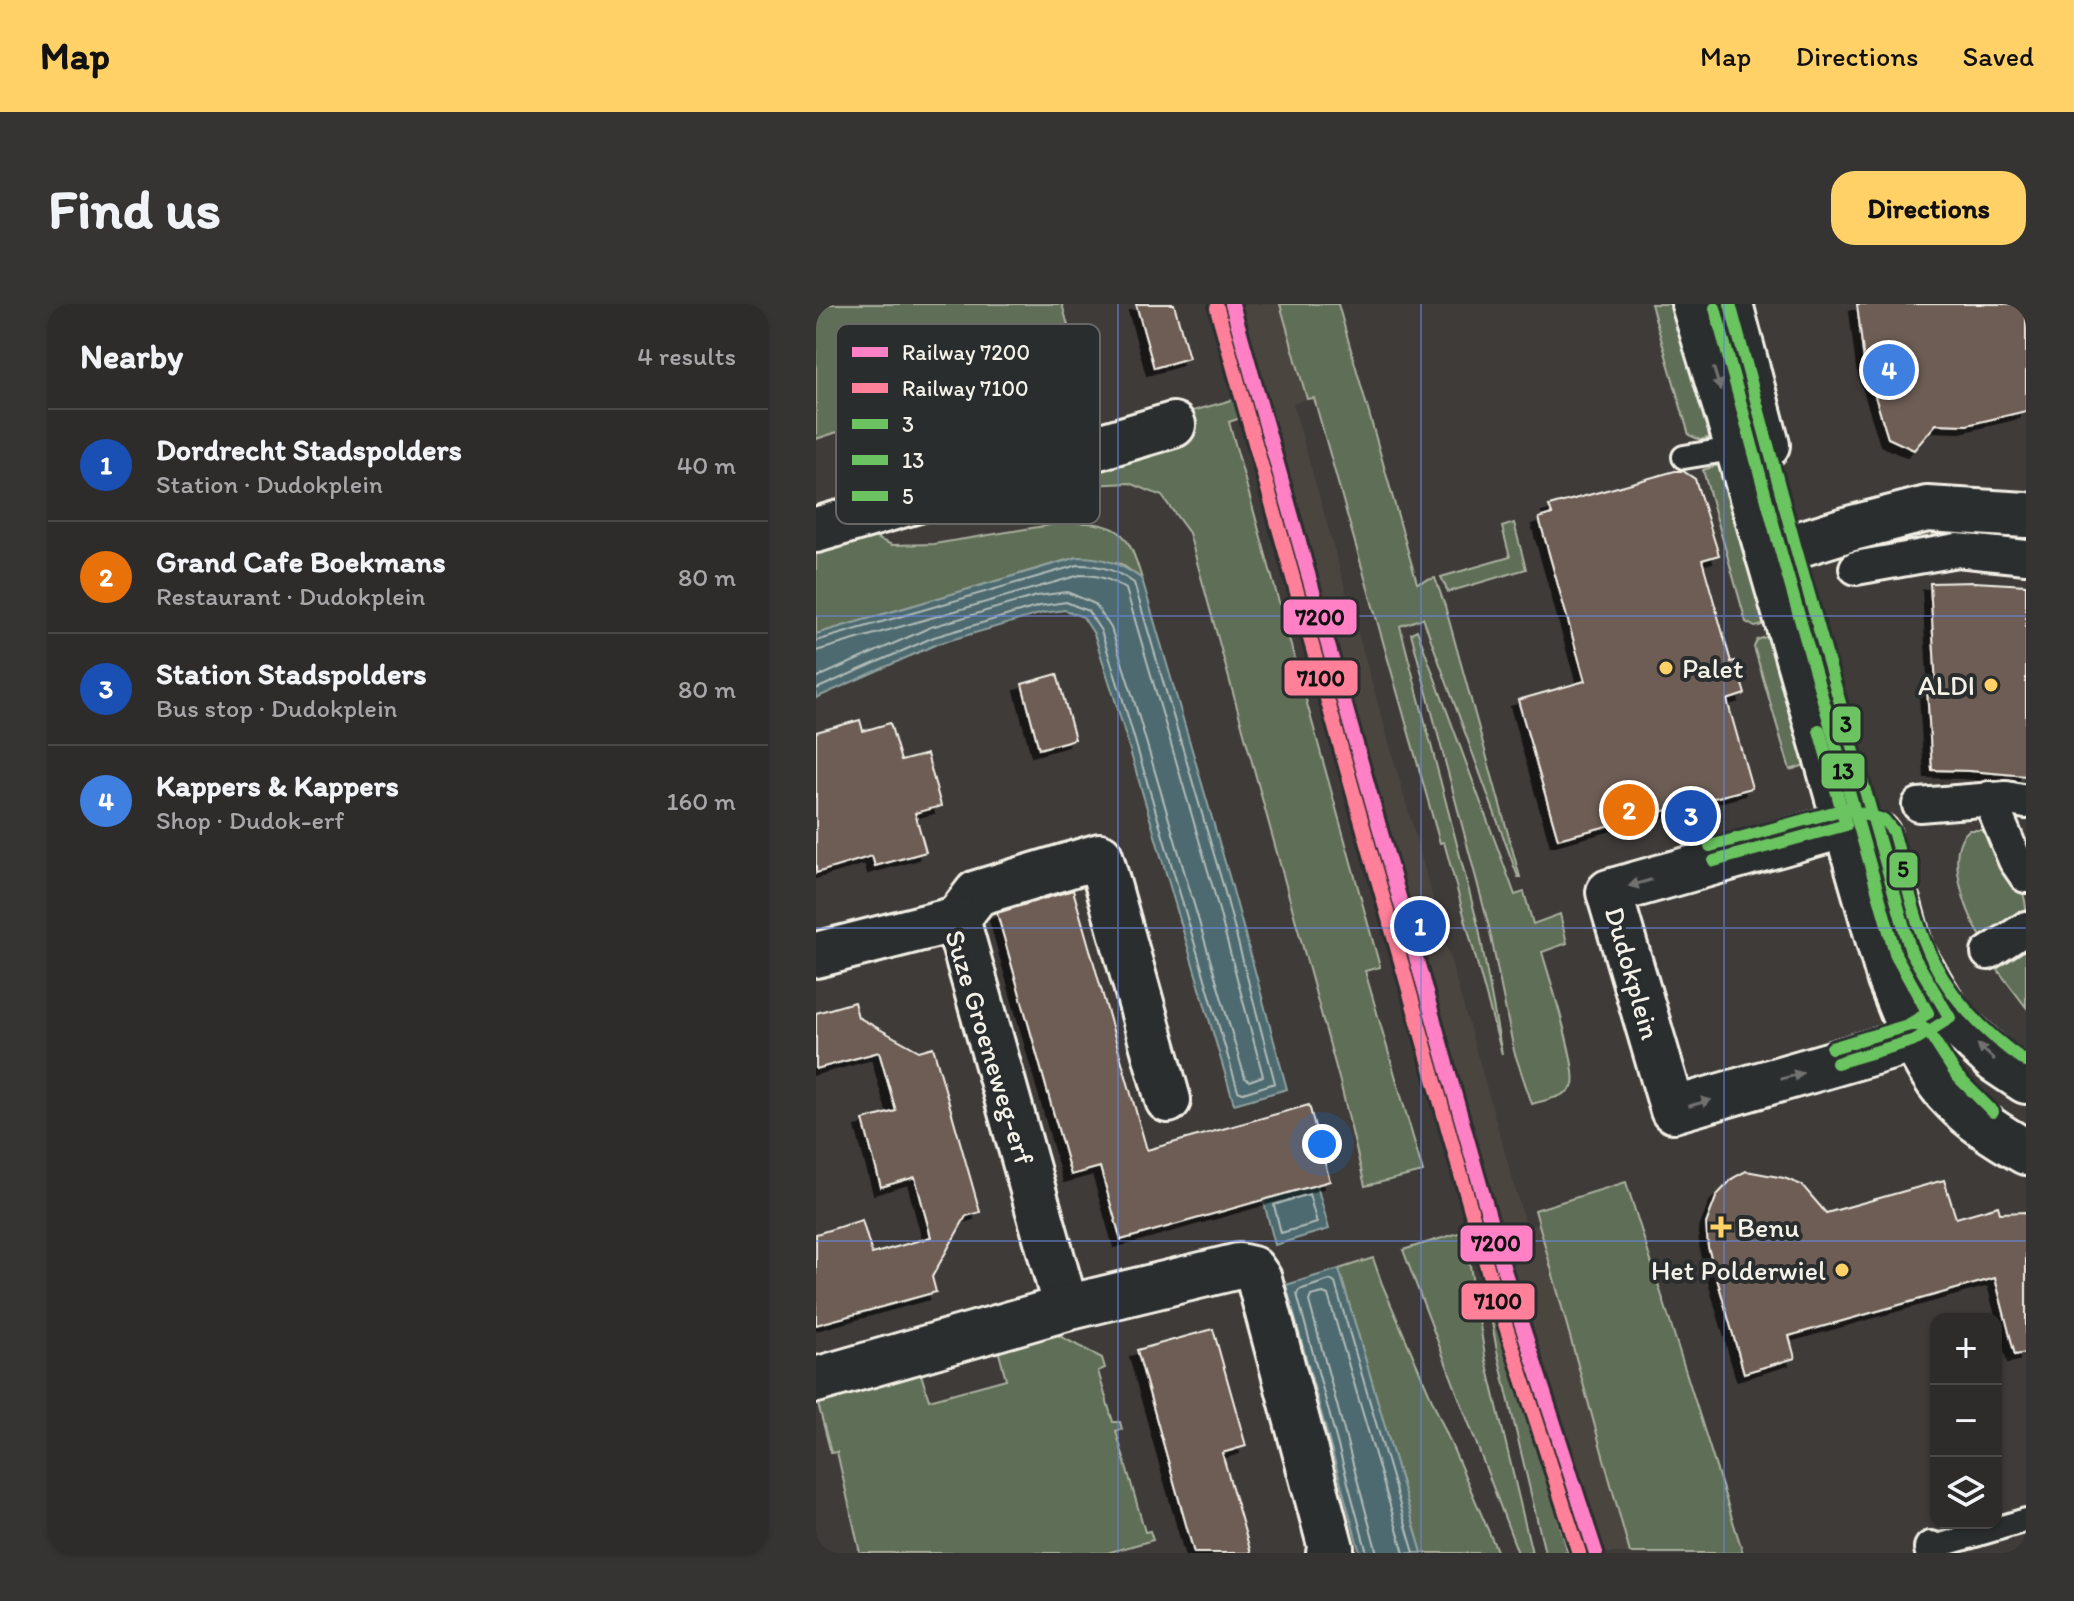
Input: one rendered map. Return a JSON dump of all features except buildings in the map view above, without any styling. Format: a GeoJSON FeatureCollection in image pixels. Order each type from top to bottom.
{"type":"FeatureCollection","features":[{"type":"Feature","properties":{"kind":"street"},"geometry":{"type":"LineString","coordinates":[[1694,304],[1738,448],[1781,550]]}},
{"type":"Feature","properties":{"kind":"street"},"geometry":{"type":"LineString","coordinates":[[1730,304],[1781,550],[1862,830],[1911,952],[1933,1029],[1940,1083],[1954,1101],[2026,1152]]}},
{"type":"Feature","properties":{"kind":"street"},"geometry":{"type":"LineString","coordinates":[[1100,446],[1173,425]]}},
{"type":"Feature","properties":{"kind":"street"},"geometry":{"type":"LineString","coordinates":[[1850,549],[1927,509],[2026,515]]}},
{"type":"Feature","properties":{"kind":"street"},"geometry":{"type":"LineString","coordinates":[[816,530],[836,524]]}},
{"type":"Feature","properties":{"kind":"street"},"geometry":{"type":"LineString","coordinates":[[1781,550],[1957,550],[2026,557]]}},
{"type":"Feature","properties":{"kind":"street"},"geometry":{"type":"LineString","coordinates":[[1919,805],[1989,798],[2026,802]]}},
{"type":"Feature","properties":{"kind":"street"},"geometry":{"type":"LineString","coordinates":[[1989,798],[2015,860],[2026,876]]}},
{"type":"Feature","properties":{"kind":"street","name":"Dudokplein"},"geometry":{"type":"LineString","coordinates":[[1862,830],[1609,892],[1673,1110],[1744,1079],[1933,1029]]}},
{"type":"Feature","properties":{"kind":"street"},"geometry":{"type":"LineString","coordinates":[[957,919],[977,893],[1100,856],[1168,1100]]}},
{"type":"Feature","properties":{"kind":"street","name":"Suze Groeneweg-erf"},"geometry":{"type":"LineString","coordinates":[[816,955],[957,919],[1066,1308]]}},
{"type":"Feature","properties":{"kind":"street"},"geometry":{"type":"LineString","coordinates":[[1988,953],[2026,928]]}},
{"type":"Feature","properties":{"kind":"street"},"geometry":{"type":"LineString","coordinates":[[1933,1029],[1996,1061],[2026,1081]]}},
{"type":"Feature","properties":{"kind":"street"},"geometry":{"type":"LineString","coordinates":[[816,1380],[1066,1308],[1239,1266],[1252,1269],[1259,1279],[1331,1548],[1329,1553]]}},
{"type":"Feature","properties":{"kind":"lane"},"geometry":{"type":"LineString","coordinates":[[1684,457],[1738,448]]}},
{"type":"Feature","properties":{"kind":"lane"},"geometry":{"type":"LineString","coordinates":[[1931,1551],[2026,1520]]}},
{"type":"Feature","properties":{"kind":"shaded area"},"geometry":{"type":"Polygon","coordinates":[[[1219,304],[1280,304],[1307,399],[1293,404],[1526,1227],[1539,1224],[1630,1553],[1560,1553],[1497,1351],[1479,1249],[1486,1246],[1219,304]]]}},
{"type":"Feature","properties":{"kind":"green space"},"geometry":{"type":"Polygon","coordinates":[[[816,304],[1062,304],[1068,324],[836,324],[836,432],[816,439],[816,304]]]}},
{"type":"Feature","properties":{"kind":"green space"},"geometry":{"type":"Polygon","coordinates":[[[1280,304],[1338,304],[1417,583],[1435,578],[1445,606],[1520,877],[1423,618],[1400,626],[1479,929],[1502,1054],[1444,842],[1440,843],[1314,398],[1307,399],[1280,304]]]}},
{"type":"Feature","properties":{"kind":"green space"},"geometry":{"type":"Polygon","coordinates":[[[1651,304],[1682,304],[1715,436],[1700,440],[1689,435],[1651,304]]]}},
{"type":"Feature","properties":{"kind":"green space"},"geometry":{"type":"Polygon","coordinates":[[[1246,396],[1252,414],[1229,422],[1380,967],[1365,971],[1423,1172],[1365,1186],[1340,1082],[1189,533],[1162,496],[1130,483],[1100,484],[1100,442],[1246,396]]]}},
{"type":"Feature","properties":{"kind":"green space"},"geometry":{"type":"Polygon","coordinates":[[[1719,465],[1733,476],[1775,622],[1755,627],[1746,622],[1703,470],[1719,465]]]}},
{"type":"Feature","properties":{"kind":"green space"},"geometry":{"type":"Polygon","coordinates":[[[1514,523],[1526,569],[1448,592],[1441,577],[1510,557],[1502,527],[1514,523]]]}},
{"type":"Feature","properties":{"kind":"green space"},"geometry":{"type":"Polygon","coordinates":[[[1057,524],[1100,525],[1119,532],[1126,540],[1142,579],[1121,564],[1077,557],[816,634],[816,538],[853,528],[892,545],[934,544],[1057,524]]]}},
{"type":"Feature","properties":{"kind":"green space"},"geometry":{"type":"Polygon","coordinates":[[[1417,630],[1515,895],[1524,892],[1533,924],[1560,914],[1567,943],[1542,952],[1557,1001],[1574,1079],[1572,1087],[1564,1094],[1532,1104],[1514,1051],[1489,927],[1411,633],[1417,630]]]}},
{"type":"Feature","properties":{"kind":"green space"},"geometry":{"type":"Polygon","coordinates":[[[1777,633],[1815,762],[1790,770],[1754,647],[1757,640],[1777,633]]]}},
{"type":"Feature","properties":{"kind":"green space"},"geometry":{"type":"Polygon","coordinates":[[[1969,830],[1985,830],[2017,879],[2026,910],[2017,928],[1982,938],[1976,927],[1964,899],[1957,867],[1961,839],[1969,830]]]}},
{"type":"Feature","properties":{"kind":"green space"},"geometry":{"type":"Polygon","coordinates":[[[2026,937],[2026,1007],[1997,969],[2005,956],[2026,937]]]}},
{"type":"Feature","properties":{"kind":"green space"},"geometry":{"type":"Polygon","coordinates":[[[1626,1182],[1743,1553],[1630,1553],[1535,1210],[1626,1182]]]}},
{"type":"Feature","properties":{"kind":"green space"},"geometry":{"type":"Polygon","coordinates":[[[1462,1232],[1485,1356],[1532,1553],[1518,1553],[1403,1250],[1462,1232]]]}},
{"type":"Feature","properties":{"kind":"green space"},"geometry":{"type":"Polygon","coordinates":[[[1486,1247],[1568,1553],[1545,1553],[1497,1351],[1479,1249],[1486,1247]]]}},
{"type":"Feature","properties":{"kind":"green space"},"geometry":{"type":"Polygon","coordinates":[[[1373,1258],[1498,1553],[1422,1553],[1339,1269],[1373,1258]]]}},
{"type":"Feature","properties":{"kind":"green space"},"geometry":{"type":"Polygon","coordinates":[[[1050,1331],[1102,1358],[1105,1368],[1098,1371],[1113,1422],[1120,1422],[1122,1429],[1116,1431],[1145,1532],[1150,1531],[1153,1540],[1107,1553],[860,1553],[837,1452],[831,1453],[817,1400],[920,1371],[929,1400],[1006,1379],[997,1346],[1050,1331]]]}},
{"type":"Feature","properties":{"kind":"water"},"geometry":{"type":"Polygon","coordinates":[[[1078,557],[1112,562],[1142,579],[1231,883],[1287,1089],[1234,1104],[1116,703],[1094,634],[1083,617],[1065,610],[1043,613],[937,644],[816,698],[816,634],[1078,557]]]}},
{"type":"Feature","properties":{"kind":"water"},"geometry":{"type":"Polygon","coordinates":[[[1316,1182],[1329,1229],[1275,1245],[1263,1199],[1316,1182]]]}},
{"type":"Feature","properties":{"kind":"water"},"geometry":{"type":"Polygon","coordinates":[[[1339,1269],[1422,1553],[1360,1553],[1286,1285],[1339,1269]]]}},
{"type":"Feature","properties":{"kind":"rail line","name":"7200"},"geometry":{"type":"LineString","coordinates":[[1232,304],[1504,1270],[1596,1553]]}},
{"type":"Feature","properties":{"kind":"rail line","name":"7100"},"geometry":{"type":"LineString","coordinates":[[1217,308],[1489,1274],[1579,1553]]}},
{"type":"Feature","properties":{"kind":"transit line","name":"3"},"geometry":{"type":"LineString","coordinates":[[1730,304],[1911,952],[1950,1018],[1915,1040],[1837,1063]]}},
{"type":"Feature","properties":{"kind":"transit line","name":"13"},"geometry":{"type":"LineString","coordinates":[[1715,308],[1896,956],[1928,1013],[1908,1025],[1832,1048]]}},
{"type":"Feature","properties":{"kind":"transit line","name":"3"},"geometry":{"type":"LineString","coordinates":[[1714,861],[1846,825],[1819,730]]}},
{"type":"Feature","properties":{"kind":"transit line","name":"5"},"geometry":{"type":"LineString","coordinates":[[1710,846],[1845,809],[1884,820],[1893,831],[1921,932],[1934,963],[1980,1025],[2026,1062]]}},
{"type":"Feature","properties":{"kind":"transit line","name":"5"},"geometry":{"type":"LineString","coordinates":[[1832,1048],[1919,1025],[1928,1031],[1957,1076],[1993,1112]]}},
{"type":"Feature","properties":{"kind":"place","name":"Kappers & Kappers"},"geometry":{"type":"Point","coordinates":[1889,370]}},
{"type":"Feature","properties":{"kind":"place","name":"Palet"},"geometry":{"type":"Point","coordinates":[1666,668]}},
{"type":"Feature","properties":{"kind":"place","name":"ALDI"},"geometry":{"type":"Point","coordinates":[1991,685]}},
{"type":"Feature","properties":{"kind":"place","name":"Grand Cafe Boekmans"},"geometry":{"type":"Point","coordinates":[1629,810]}},
{"type":"Feature","properties":{"kind":"place","name":"Station Stadspolders"},"geometry":{"type":"Point","coordinates":[1691,816]}},
{"type":"Feature","properties":{"kind":"place","name":"Dordrecht Stadspolders"},"geometry":{"type":"Point","coordinates":[1420,926]}},
{"type":"Feature","properties":{"kind":"place","name":"Benu"},"geometry":{"type":"Point","coordinates":[1721,1227]}},
{"type":"Feature","properties":{"kind":"place","name":"Het Polderwiel"},"geometry":{"type":"Point","coordinates":[1842,1270]}}]}
